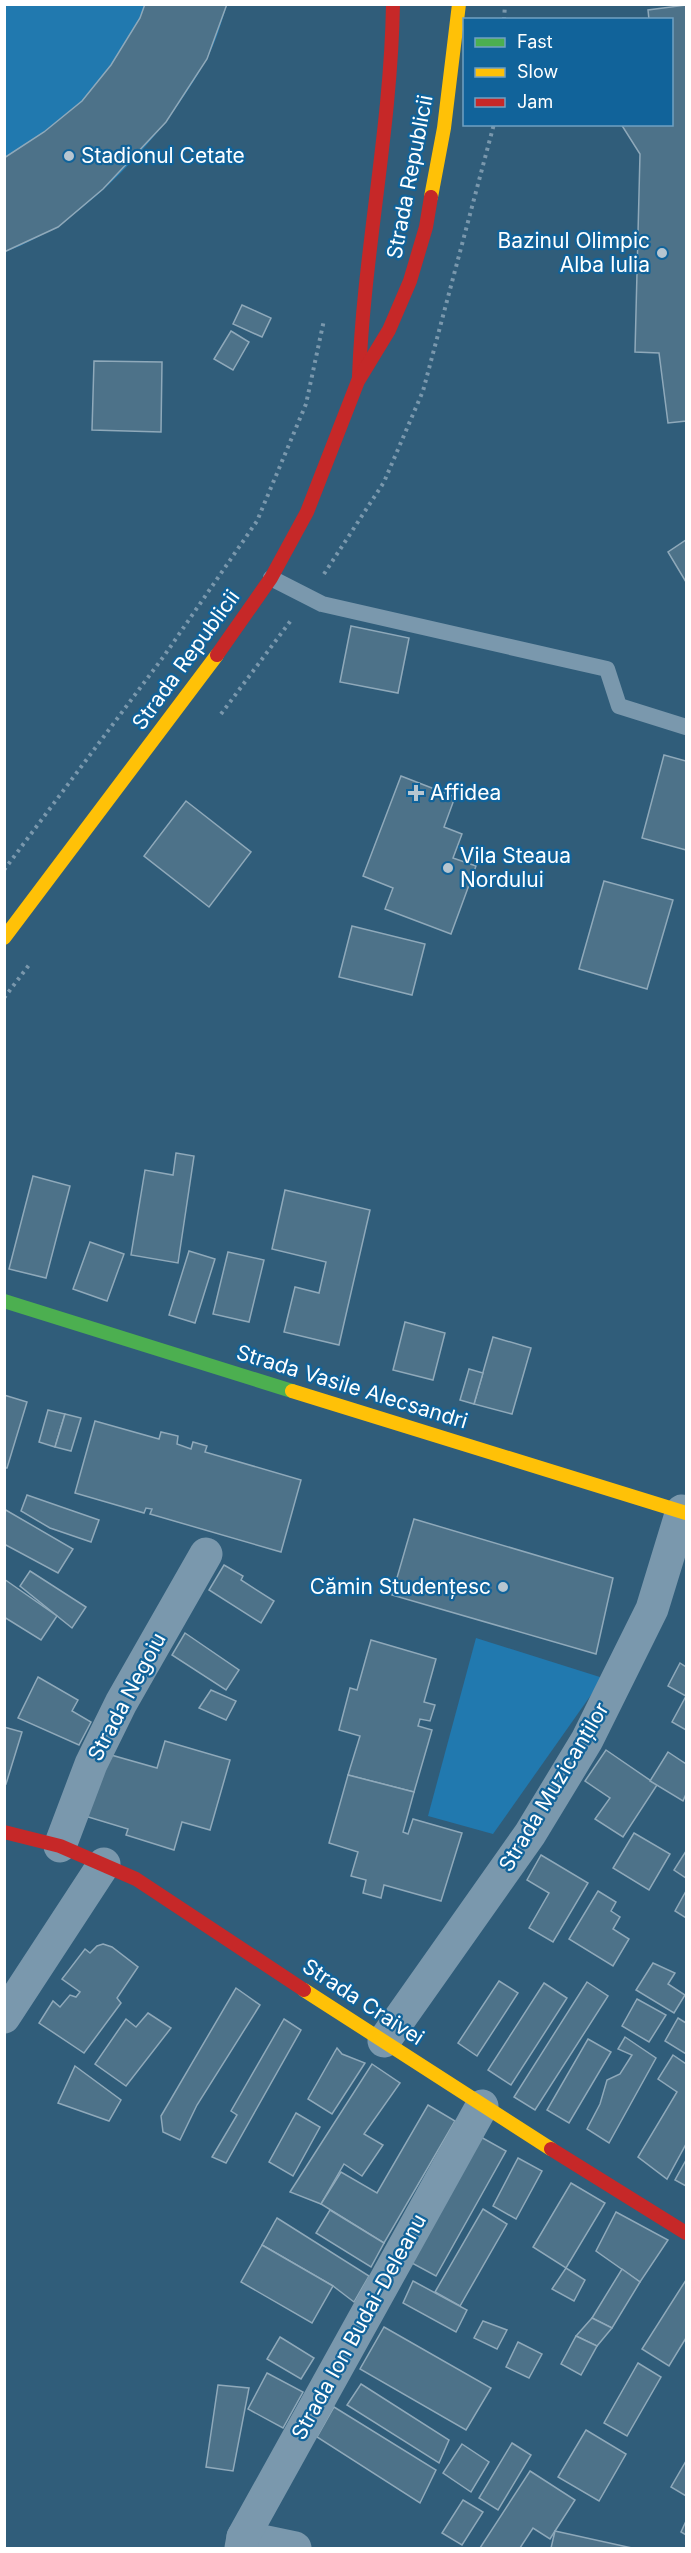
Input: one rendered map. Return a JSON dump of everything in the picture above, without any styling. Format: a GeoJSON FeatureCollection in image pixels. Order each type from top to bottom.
{"type":"FeatureCollection","features":[{"type":"Feature","properties":{"kind":"street","name":"Strada Republicii"},"geometry":{"type":"LineString","coordinates":[[358,381],[363,299],[383,158],[393,57],[393,4]]}},
{"type":"Feature","properties":{"kind":"street","name":"Strada Republicii"},"geometry":{"type":"LineString","coordinates":[[4,938],[228,640],[271,578],[307,512],[358,381],[389,330],[410,281],[426,227],[444,128],[459,4]]}},
{"type":"Feature","properties":{"kind":"street","name":"Strada Vasile Alecsandri"},"geometry":{"type":"LineString","coordinates":[[4,1302],[684,1512]]}},
{"type":"Feature","properties":{"kind":"street","name":"Strada Muzicanților"},"geometry":{"type":"LineString","coordinates":[[384,2041],[530,1834],[587,1740],[652,1609],[684,1512]]}},
{"type":"Feature","properties":{"kind":"street","name":"Strada Negoiu"},"geometry":{"type":"LineString","coordinates":[[60,1846],[91,1764],[121,1703],[206,1554]]}},
{"type":"Feature","properties":{"kind":"street","name":"Strada Craivei"},"geometry":{"type":"LineString","coordinates":[[4,1832],[60,1846],[136,1879],[482,2106],[687,2233]]}},
{"type":"Feature","properties":{"kind":"street"},"geometry":{"type":"LineString","coordinates":[[4,2017],[104,1864]]}},
{"type":"Feature","properties":{"kind":"street","name":"Strada Ion Budai-Deleanu"},"geometry":{"type":"LineString","coordinates":[[242,2543],[482,2106]]}},
{"type":"Feature","properties":{"kind":"street"},"geometry":{"type":"LineString","coordinates":[[242,2543],[295,2548]]}},
{"type":"Feature","properties":{"kind":"lane"},"geometry":{"type":"LineString","coordinates":[[271,578],[322,604],[608,669],[619,706],[687,727]]}},
{"type":"Feature","properties":{"kind":"path"},"geometry":{"type":"LineString","coordinates":[[4,870],[164,656],[257,520],[306,404],[325,314]]}},
{"type":"Feature","properties":{"kind":"shaded area","name":"Stadionul Cetate"},"geometry":{"type":"Polygon","coordinates":[[[5,5],[227,5],[206,60],[169,118],[146,146],[121,173],[65,220],[5,252],[5,5]]]}},
{"type":"Feature","properties":{"kind":"shaded area"},"geometry":{"type":"Polygon","coordinates":[[[476,1638],[603,1678],[493,1834],[428,1816],[476,1638]]]}},
{"type":"Feature","properties":{"kind":"building","name":"Stadionul Cetate"},"geometry":{"type":"Polygon","coordinates":[[[145,4],[227,4],[207,59],[166,122],[103,189],[58,227],[4,252],[4,158],[44,132],[82,101],[111,65],[140,18],[145,4]]]}},
{"type":"Feature","properties":{"kind":"building","name":"Bazinul Olimpic Alba Iulia"},"geometry":{"type":"Polygon","coordinates":[[[686,5],[686,421],[668,423],[659,353],[635,352],[640,154],[622,126],[673,126],[673,18],[649,18],[648,10],[686,5]]]}},
{"type":"Feature","properties":{"kind":"building"},"geometry":{"type":"Polygon","coordinates":[[[242,305],[271,318],[262,337],[233,324],[242,305]]]}},
{"type":"Feature","properties":{"kind":"building"},"geometry":{"type":"Polygon","coordinates":[[[231,331],[249,342],[233,370],[214,359],[231,331]]]}},
{"type":"Feature","properties":{"kind":"building"},"geometry":{"type":"Polygon","coordinates":[[[94,361],[162,362],[161,432],[92,430],[94,361]]]}},
{"type":"Feature","properties":{"kind":"building"},"geometry":{"type":"Polygon","coordinates":[[[686,540],[686,582],[668,552],[686,540]]]}},
{"type":"Feature","properties":{"kind":"building"},"geometry":{"type":"Polygon","coordinates":[[[351,626],[409,638],[398,693],[340,682],[351,626]]]}},
{"type":"Feature","properties":{"kind":"building"},"geometry":{"type":"Polygon","coordinates":[[[664,755],[686,761],[686,850],[642,838],[664,755]]]}},
{"type":"Feature","properties":{"kind":"building"},"geometry":{"type":"Polygon","coordinates":[[[401,776],[455,797],[444,827],[462,834],[453,858],[476,866],[451,934],[385,909],[393,888],[363,876],[401,776]]]}},
{"type":"Feature","properties":{"kind":"building"},"geometry":{"type":"Polygon","coordinates":[[[186,801],[251,852],[209,907],[144,856],[186,801]]]}},
{"type":"Feature","properties":{"kind":"building"},"geometry":{"type":"Polygon","coordinates":[[[604,881],[673,900],[647,989],[579,969],[604,881]]]}},
{"type":"Feature","properties":{"kind":"building"},"geometry":{"type":"Polygon","coordinates":[[[352,926],[425,944],[412,995],[339,977],[352,926]]]}},
{"type":"Feature","properties":{"kind":"building"},"geometry":{"type":"Polygon","coordinates":[[[176,1153],[194,1156],[178,1263],[131,1255],[145,1170],[173,1175],[176,1153]]]}},
{"type":"Feature","properties":{"kind":"building"},"geometry":{"type":"Polygon","coordinates":[[[33,1176],[70,1186],[46,1278],[9,1269],[33,1176]]]}},
{"type":"Feature","properties":{"kind":"building"},"geometry":{"type":"Polygon","coordinates":[[[285,1190],[370,1210],[339,1345],[284,1332],[295,1287],[319,1293],[326,1262],[272,1249],[285,1190]]]}},
{"type":"Feature","properties":{"kind":"building"},"geometry":{"type":"Polygon","coordinates":[[[90,1242],[124,1254],[107,1301],[73,1289],[90,1242]]]}},
{"type":"Feature","properties":{"kind":"building"},"geometry":{"type":"Polygon","coordinates":[[[189,1251],[215,1259],[195,1323],[169,1315],[189,1251]]]}},
{"type":"Feature","properties":{"kind":"building"},"geometry":{"type":"Polygon","coordinates":[[[228,1252],[264,1260],[249,1322],[213,1314],[228,1252]]]}},
{"type":"Feature","properties":{"kind":"building"},"geometry":{"type":"Polygon","coordinates":[[[405,1322],[445,1333],[433,1380],[393,1370],[405,1322]]]}},
{"type":"Feature","properties":{"kind":"building"},"geometry":{"type":"Polygon","coordinates":[[[493,1337],[531,1348],[512,1414],[474,1404],[493,1337]]]}},
{"type":"Feature","properties":{"kind":"building"},"geometry":{"type":"Polygon","coordinates":[[[469,1369],[483,1373],[474,1404],[460,1400],[469,1369]]]}},
{"type":"Feature","properties":{"kind":"building"},"geometry":{"type":"Polygon","coordinates":[[[4,1395],[27,1402],[7,1468],[4,1468],[4,1395]]]}},
{"type":"Feature","properties":{"kind":"building"},"geometry":{"type":"Polygon","coordinates":[[[48,1410],[65,1414],[55,1447],[39,1442],[48,1410]]]}},
{"type":"Feature","properties":{"kind":"building"},"geometry":{"type":"Polygon","coordinates":[[[65,1414],[81,1418],[71,1451],[55,1447],[65,1414]]]}},
{"type":"Feature","properties":{"kind":"building"},"geometry":{"type":"Polygon","coordinates":[[[95,1421],[159,1439],[161,1432],[178,1436],[177,1444],[191,1449],[193,1442],[207,1446],[205,1452],[301,1480],[281,1552],[150,1514],[152,1509],[146,1508],[144,1513],[75,1493],[95,1421]]]}},
{"type":"Feature","properties":{"kind":"building"},"geometry":{"type":"Polygon","coordinates":[[[27,1495],[99,1520],[91,1542],[50,1528],[21,1511],[27,1495]]]}},
{"type":"Feature","properties":{"kind":"building"},"geometry":{"type":"Polygon","coordinates":[[[4,1509],[73,1549],[58,1573],[4,1544],[4,1509]]]}},
{"type":"Feature","properties":{"kind":"building","name":"Cămin Studențesc"},"geometry":{"type":"Polygon","coordinates":[[[414,1519],[613,1578],[596,1654],[392,1595],[414,1519]]]}},
{"type":"Feature","properties":{"kind":"building"},"geometry":{"type":"Polygon","coordinates":[[[224,1565],[243,1576],[241,1580],[274,1601],[261,1623],[209,1590],[224,1565]]]}},
{"type":"Feature","properties":{"kind":"building"},"geometry":{"type":"Polygon","coordinates":[[[30,1571],[86,1607],[72,1628],[20,1586],[30,1571]]]}},
{"type":"Feature","properties":{"kind":"building"},"geometry":{"type":"Polygon","coordinates":[[[4,1579],[57,1616],[41,1640],[4,1617],[4,1579]]]}},
{"type":"Feature","properties":{"kind":"building"},"geometry":{"type":"Polygon","coordinates":[[[185,1633],[239,1670],[226,1690],[172,1655],[185,1633]]]}},
{"type":"Feature","properties":{"kind":"building"},"geometry":{"type":"Polygon","coordinates":[[[371,1640],[436,1659],[424,1702],[435,1705],[430,1721],[420,1719],[418,1726],[432,1730],[414,1792],[348,1775],[360,1736],[339,1730],[350,1688],[357,1690],[371,1640]]]}},
{"type":"Feature","properties":{"kind":"building"},"geometry":{"type":"Polygon","coordinates":[[[680,1663],[686,1667],[686,1696],[668,1686],[680,1663]]]}},
{"type":"Feature","properties":{"kind":"building"},"geometry":{"type":"Polygon","coordinates":[[[38,1677],[78,1700],[72,1711],[91,1722],[79,1745],[18,1718],[38,1677]]]}},
{"type":"Feature","properties":{"kind":"building"},"geometry":{"type":"Polygon","coordinates":[[[211,1690],[236,1701],[226,1720],[199,1708],[211,1690]]]}},
{"type":"Feature","properties":{"kind":"building"},"geometry":{"type":"Polygon","coordinates":[[[686,1696],[686,1730],[672,1722],[686,1696]]]}},
{"type":"Feature","properties":{"kind":"building"},"geometry":{"type":"Polygon","coordinates":[[[4,1727],[22,1732],[6,1784],[4,1783],[4,1727]]]}},
{"type":"Feature","properties":{"kind":"building"},"geometry":{"type":"Polygon","coordinates":[[[165,1741],[230,1760],[210,1830],[182,1822],[174,1850],[126,1835],[128,1829],[85,1816],[104,1753],[157,1768],[165,1741]]]}},
{"type":"Feature","properties":{"kind":"building"},"geometry":{"type":"Polygon","coordinates":[[[606,1750],[657,1785],[623,1837],[595,1819],[610,1798],[585,1781],[606,1750]]]}},
{"type":"Feature","properties":{"kind":"building"},"geometry":{"type":"Polygon","coordinates":[[[668,1752],[686,1764],[686,1794],[683,1801],[650,1781],[668,1752]]]}},
{"type":"Feature","properties":{"kind":"building"},"geometry":{"type":"Polygon","coordinates":[[[348,1775],[414,1792],[403,1832],[408,1834],[413,1819],[462,1833],[441,1901],[384,1885],[381,1898],[363,1893],[366,1880],[351,1876],[358,1852],[329,1843],[348,1775]]]}},
{"type":"Feature","properties":{"kind":"building"},"geometry":{"type":"Polygon","coordinates":[[[634,1833],[670,1854],[649,1890],[613,1868],[634,1833]]]}},
{"type":"Feature","properties":{"kind":"building"},"geometry":{"type":"Polygon","coordinates":[[[686,1851],[686,1878],[674,1870],[686,1851]]]}},
{"type":"Feature","properties":{"kind":"building"},"geometry":{"type":"Polygon","coordinates":[[[541,1855],[588,1883],[553,1942],[529,1928],[549,1893],[527,1880],[541,1855]]]}},
{"type":"Feature","properties":{"kind":"building"},"geometry":{"type":"Polygon","coordinates":[[[598,1891],[616,1902],[611,1911],[620,1917],[613,1929],[629,1939],[613,1966],[569,1939],[598,1891]]]}},
{"type":"Feature","properties":{"kind":"building"},"geometry":{"type":"Polygon","coordinates":[[[686,1891],[686,1918],[675,1911],[686,1891]]]}},
{"type":"Feature","properties":{"kind":"building"},"geometry":{"type":"Polygon","coordinates":[[[103,1944],[112,1947],[138,1967],[117,1998],[121,2003],[84,2053],[39,2023],[53,2001],[60,2007],[70,1995],[76,1997],[80,1992],[62,1979],[85,1949],[90,1953],[103,1944]]]}},
{"type":"Feature","properties":{"kind":"building"},"geometry":{"type":"Polygon","coordinates":[[[653,1963],[675,1973],[668,1984],[685,1995],[674,2013],[636,1990],[653,1963]]]}},
{"type":"Feature","properties":{"kind":"building"},"geometry":{"type":"Polygon","coordinates":[[[499,1981],[518,1993],[477,2056],[458,2043],[499,1981]]]}},
{"type":"Feature","properties":{"kind":"building"},"geometry":{"type":"Polygon","coordinates":[[[587,1982],[608,1996],[535,2110],[514,2097],[587,1982]]]}},
{"type":"Feature","properties":{"kind":"building"},"geometry":{"type":"Polygon","coordinates":[[[544,1983],[567,1998],[511,2085],[488,2070],[544,1983]]]}},
{"type":"Feature","properties":{"kind":"building"},"geometry":{"type":"Polygon","coordinates":[[[236,1988],[260,2005],[197,2105],[180,2140],[163,2132],[161,2116],[236,1988]]]}},
{"type":"Feature","properties":{"kind":"building"},"geometry":{"type":"Polygon","coordinates":[[[637,1999],[666,2015],[649,2042],[622,2026],[637,1999]]]}},
{"type":"Feature","properties":{"kind":"building"},"geometry":{"type":"Polygon","coordinates":[[[148,2013],[171,2028],[126,2086],[95,2064],[126,2019],[136,2027],[148,2013]]]}},
{"type":"Feature","properties":{"kind":"building"},"geometry":{"type":"Polygon","coordinates":[[[678,2018],[686,2023],[686,2054],[665,2041],[678,2018]]]}},
{"type":"Feature","properties":{"kind":"building"},"geometry":{"type":"Polygon","coordinates":[[[284,2019],[301,2030],[226,2163],[212,2157],[237,2115],[231,2111],[284,2019]]]}},
{"type":"Feature","properties":{"kind":"building"},"geometry":{"type":"Polygon","coordinates":[[[625,2037],[656,2058],[609,2143],[587,2129],[600,2104],[607,2080],[620,2074],[632,2055],[618,2049],[625,2037]]]}},
{"type":"Feature","properties":{"kind":"building"},"geometry":{"type":"Polygon","coordinates":[[[588,2039],[611,2052],[569,2123],[547,2110],[588,2039]]]}},
{"type":"Feature","properties":{"kind":"building"},"geometry":{"type":"Polygon","coordinates":[[[337,2048],[342,2054],[365,2063],[332,2114],[308,2099],[337,2048]]]}},
{"type":"Feature","properties":{"kind":"building"},"geometry":{"type":"Polygon","coordinates":[[[673,2055],[686,2064],[686,2144],[667,2179],[638,2157],[677,2092],[658,2079],[673,2055]]]}},
{"type":"Feature","properties":{"kind":"building"},"geometry":{"type":"Polygon","coordinates":[[[372,2064],[400,2083],[364,2134],[383,2145],[362,2176],[344,2164],[321,2204],[290,2192],[372,2064]]]}},
{"type":"Feature","properties":{"kind":"building"},"geometry":{"type":"Polygon","coordinates":[[[75,2066],[121,2100],[109,2121],[58,2103],[75,2066]]]}},
{"type":"Feature","properties":{"kind":"building"},"geometry":{"type":"Polygon","coordinates":[[[428,2105],[455,2121],[384,2243],[321,2204],[341,2172],[377,2193],[428,2105]]]}},
{"type":"Feature","properties":{"kind":"building"},"geometry":{"type":"Polygon","coordinates":[[[296,2113],[320,2127],[293,2176],[269,2162],[296,2113]]]}},
{"type":"Feature","properties":{"kind":"building"},"geometry":{"type":"Polygon","coordinates":[[[479,2136],[506,2151],[436,2276],[410,2262],[479,2136]]]}},
{"type":"Feature","properties":{"kind":"building"},"geometry":{"type":"Polygon","coordinates":[[[518,2158],[542,2171],[516,2219],[493,2206],[518,2158]]]}},
{"type":"Feature","properties":{"kind":"building"},"geometry":{"type":"Polygon","coordinates":[[[686,2160],[686,2186],[675,2180],[686,2160]]]}},
{"type":"Feature","properties":{"kind":"building"},"geometry":{"type":"Polygon","coordinates":[[[571,2183],[605,2203],[566,2268],[533,2247],[571,2183]]]}},
{"type":"Feature","properties":{"kind":"building"},"geometry":{"type":"Polygon","coordinates":[[[483,2209],[507,2224],[460,2306],[435,2292],[483,2209]]]}},
{"type":"Feature","properties":{"kind":"building"},"geometry":{"type":"Polygon","coordinates":[[[330,2210],[384,2243],[371,2267],[316,2233],[330,2210]]]}},
{"type":"Feature","properties":{"kind":"building"},"geometry":{"type":"Polygon","coordinates":[[[616,2212],[668,2240],[640,2282],[596,2251],[616,2212]]]}},
{"type":"Feature","properties":{"kind":"building"},"geometry":{"type":"Polygon","coordinates":[[[277,2218],[369,2276],[354,2302],[333,2286],[262,2245],[277,2218]]]}},
{"type":"Feature","properties":{"kind":"building"},"geometry":{"type":"Polygon","coordinates":[[[262,2245],[333,2286],[312,2323],[241,2282],[262,2245]]]}},
{"type":"Feature","properties":{"kind":"building"},"geometry":{"type":"Polygon","coordinates":[[[566,2268],[585,2280],[574,2301],[552,2289],[566,2268]]]}},
{"type":"Feature","properties":{"kind":"building"},"geometry":{"type":"Polygon","coordinates":[[[622,2269],[640,2282],[612,2328],[592,2318],[622,2269]]]}},
{"type":"Feature","properties":{"kind":"building"},"geometry":{"type":"Polygon","coordinates":[[[686,2280],[686,2338],[669,2366],[642,2349],[686,2280]]]}},
{"type":"Feature","properties":{"kind":"building"},"geometry":{"type":"Polygon","coordinates":[[[413,2281],[467,2310],[456,2332],[403,2303],[413,2281]]]}},
{"type":"Feature","properties":{"kind":"building"},"geometry":{"type":"Polygon","coordinates":[[[592,2318],[612,2328],[597,2346],[576,2336],[592,2318]]]}},
{"type":"Feature","properties":{"kind":"building"},"geometry":{"type":"Polygon","coordinates":[[[483,2321],[507,2330],[497,2349],[474,2338],[483,2321]]]}},
{"type":"Feature","properties":{"kind":"building"},"geometry":{"type":"Polygon","coordinates":[[[384,2327],[491,2388],[466,2430],[360,2369],[384,2327]]]}},
{"type":"Feature","properties":{"kind":"building"},"geometry":{"type":"Polygon","coordinates":[[[576,2336],[597,2346],[581,2375],[561,2364],[576,2336]]]}},
{"type":"Feature","properties":{"kind":"building"},"geometry":{"type":"Polygon","coordinates":[[[280,2337],[314,2358],[301,2379],[267,2359],[280,2337]]]}},
{"type":"Feature","properties":{"kind":"building"},"geometry":{"type":"Polygon","coordinates":[[[518,2342],[542,2354],[529,2378],[506,2367],[518,2342]]]}},
{"type":"Feature","properties":{"kind":"building"},"geometry":{"type":"Polygon","coordinates":[[[638,2363],[661,2377],[627,2436],[604,2423],[638,2363]]]}},
{"type":"Feature","properties":{"kind":"building"},"geometry":{"type":"Polygon","coordinates":[[[267,2373],[303,2392],[283,2428],[248,2409],[267,2373]]]}},
{"type":"Feature","properties":{"kind":"building"},"geometry":{"type":"Polygon","coordinates":[[[361,2384],[449,2440],[439,2463],[347,2405],[361,2384]]]}},
{"type":"Feature","properties":{"kind":"building"},"geometry":{"type":"Polygon","coordinates":[[[218,2385],[249,2388],[233,2471],[206,2467],[218,2385]]]}},
{"type":"Feature","properties":{"kind":"building"},"geometry":{"type":"Polygon","coordinates":[[[334,2407],[436,2470],[420,2503],[317,2437],[334,2407]]]}},
{"type":"Feature","properties":{"kind":"building"},"geometry":{"type":"Polygon","coordinates":[[[586,2430],[626,2454],[599,2501],[558,2477],[586,2430]]]}},
{"type":"Feature","properties":{"kind":"building"},"geometry":{"type":"Polygon","coordinates":[[[512,2443],[531,2455],[498,2510],[479,2498],[512,2443]]]}},
{"type":"Feature","properties":{"kind":"building"},"geometry":{"type":"Polygon","coordinates":[[[462,2444],[489,2462],[471,2492],[443,2473],[462,2444]]]}},
{"type":"Feature","properties":{"kind":"building"},"geometry":{"type":"Polygon","coordinates":[[[686,2461],[686,2496],[671,2487],[686,2461]]]}},
{"type":"Feature","properties":{"kind":"building"},"geometry":{"type":"Polygon","coordinates":[[[530,2471],[575,2500],[550,2539],[533,2528],[520,2548],[480,2548],[530,2471]]]}},
{"type":"Feature","properties":{"kind":"building"},"geometry":{"type":"Polygon","coordinates":[[[463,2500],[483,2512],[462,2545],[442,2533],[463,2500]]]}},
{"type":"Feature","properties":{"kind":"building"},"geometry":{"type":"Polygon","coordinates":[[[686,2521],[686,2535],[681,2532],[686,2521]]]}},
{"type":"Feature","properties":{"kind":"building"},"geometry":{"type":"Polygon","coordinates":[[[555,2531],[632,2548],[551,2548],[555,2531]]]}},
{"type":"Feature","properties":{"kind":"traffic: fast"},"geometry":{"type":"LineString","coordinates":[[4,1301],[292,1391]]}},
{"type":"Feature","properties":{"kind":"traffic: slow"},"geometry":{"type":"LineString","coordinates":[[431,197],[444,128],[459,4]]}},
{"type":"Feature","properties":{"kind":"traffic: slow"},"geometry":{"type":"LineString","coordinates":[[4,938],[217,655]]}},
{"type":"Feature","properties":{"kind":"traffic: slow"},"geometry":{"type":"LineString","coordinates":[[292,1391],[686,1513]]}},
{"type":"Feature","properties":{"kind":"traffic: slow"},"geometry":{"type":"LineString","coordinates":[[304,1990],[551,2149]]}},
{"type":"Feature","properties":{"kind":"traffic: jam"},"geometry":{"type":"LineString","coordinates":[[359,376],[366,283],[388,97],[393,4]]}},
{"type":"Feature","properties":{"kind":"traffic: jam"},"geometry":{"type":"LineString","coordinates":[[217,655],[271,578],[307,512],[358,381],[389,330],[410,281],[426,227],[431,197]]}},
{"type":"Feature","properties":{"kind":"traffic: jam"},"geometry":{"type":"LineString","coordinates":[[4,1832],[60,1846],[136,1879],[304,1990]]}},
{"type":"Feature","properties":{"kind":"traffic: jam"},"geometry":{"type":"LineString","coordinates":[[551,2149],[686,2233]]}},
{"type":"Feature","properties":{"kind":"place","name":"Stadionul Cetate"},"geometry":{"type":"Point","coordinates":[69,156]}},
{"type":"Feature","properties":{"kind":"place","name":"Bazinul Olimpic Alba Iulia"},"geometry":{"type":"Point","coordinates":[662,253]}},
{"type":"Feature","properties":{"kind":"place","name":"Affidea"},"geometry":{"type":"Point","coordinates":[416,793]}},
{"type":"Feature","properties":{"kind":"place","name":"Vila Steaua Nordului"},"geometry":{"type":"Point","coordinates":[448,868]}},
{"type":"Feature","properties":{"kind":"place","name":"Cămin Studențesc"},"geometry":{"type":"Point","coordinates":[503,1587]}}]}
